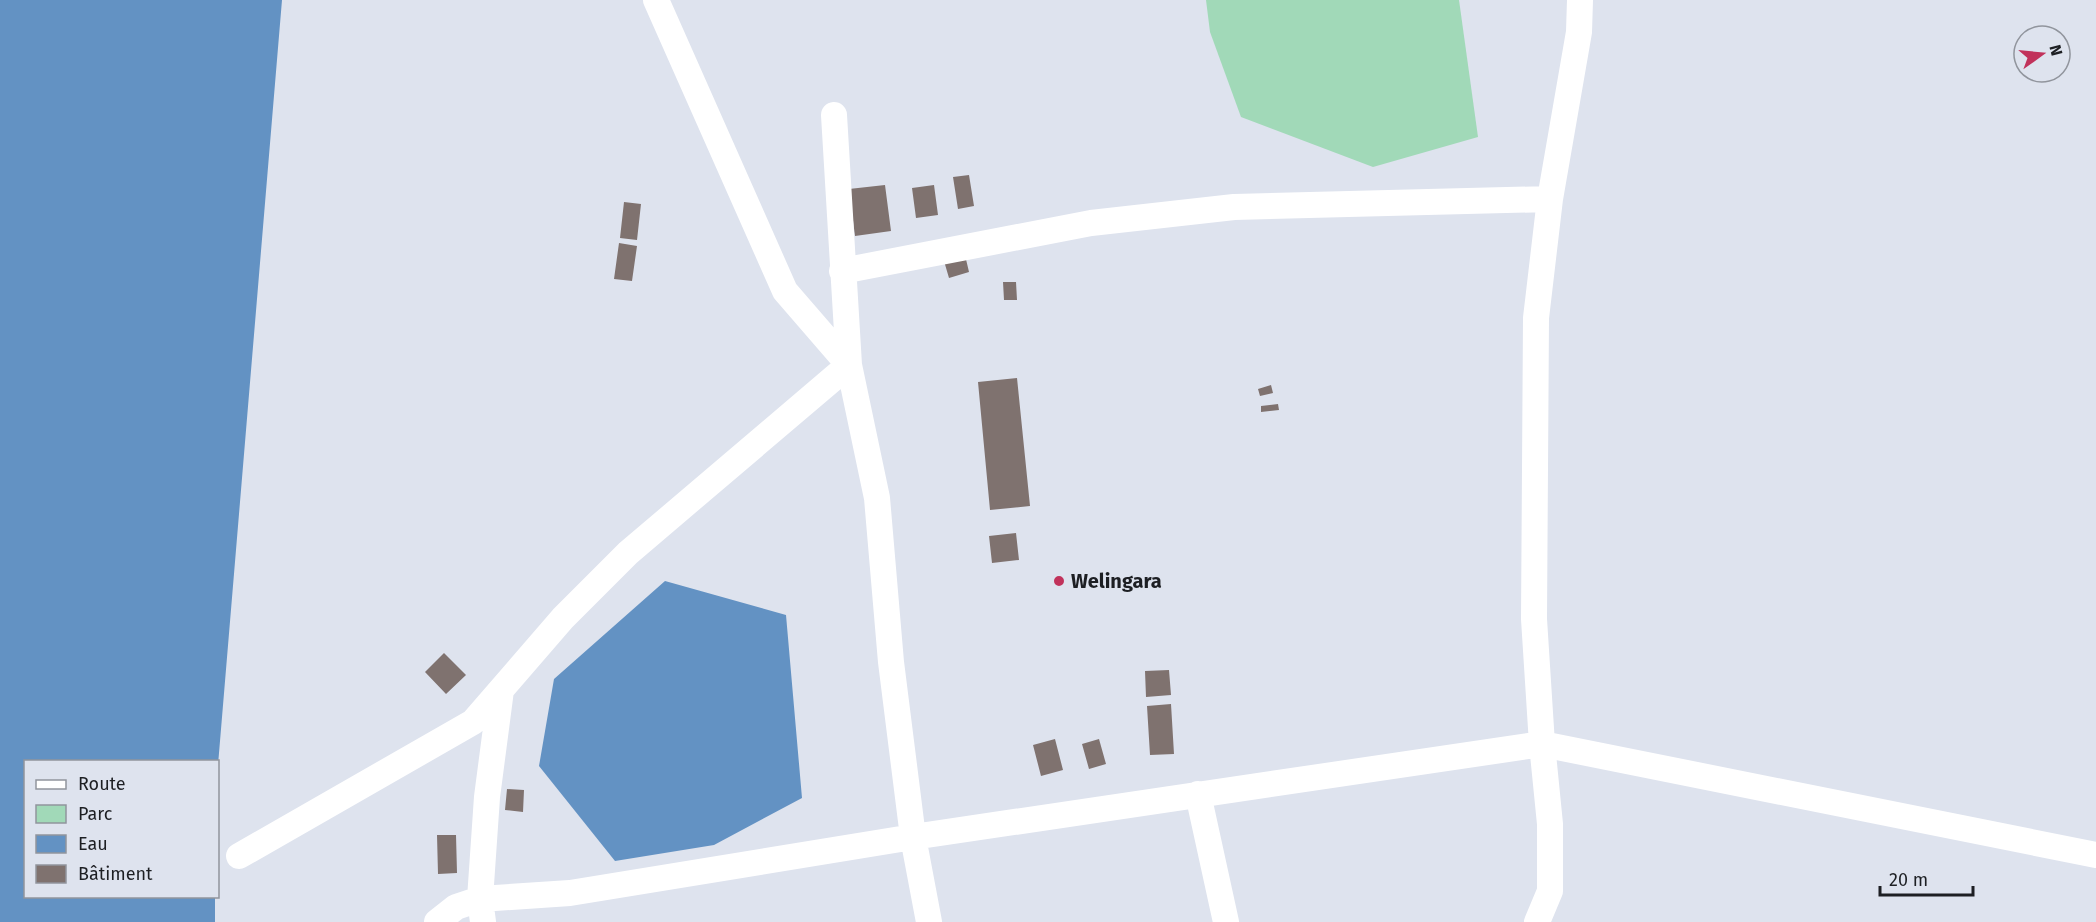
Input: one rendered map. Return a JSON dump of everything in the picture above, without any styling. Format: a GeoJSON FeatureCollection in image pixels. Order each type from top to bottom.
{"type":"FeatureCollection","features":[{"type":"Feature","properties":{"kind":"street"},"geometry":{"type":"LineString","coordinates":[[656,0],[785,291],[849,365]]}},
{"type":"Feature","properties":{"kind":"street"},"geometry":{"type":"LineString","coordinates":[[1536,922],[1550,891],[1550,824],[1534,619],[1536,318],[1550,199],[1579,32],[1580,0]]}},
{"type":"Feature","properties":{"kind":"street"},"geometry":{"type":"LineString","coordinates":[[834,115],[849,365],[877,498],[891,662],[913,837],[929,922]]}},
{"type":"Feature","properties":{"kind":"street"},"geometry":{"type":"LineString","coordinates":[[842,271],[1091,223],[1234,207],[1550,199]]}},
{"type":"Feature","properties":{"kind":"street"},"geometry":{"type":"LineString","coordinates":[[239,856],[473,722],[563,618],[628,553],[849,365]]}},
{"type":"Feature","properties":{"kind":"street"},"geometry":{"type":"LineString","coordinates":[[481,911],[487,797],[501,690]]}},
{"type":"Feature","properties":{"kind":"street"},"geometry":{"type":"LineString","coordinates":[[437,922],[456,907],[481,911],[913,837],[1542,744],[2096,855]]}},
{"type":"Feature","properties":{"kind":"street"},"geometry":{"type":"LineString","coordinates":[[1198,794],[1226,922]]}},
{"type":"Feature","properties":{"kind":"green space"},"geometry":{"type":"Polygon","coordinates":[[[1206,0],[1459,0],[1478,137],[1373,167],[1241,117],[1210,32],[1206,0]]]}},
{"type":"Feature","properties":{"kind":"water"},"geometry":{"type":"Polygon","coordinates":[[[0,0],[282,0],[218,760],[24,760],[24,898],[215,898],[215,922],[0,922],[0,0]]]}},
{"type":"Feature","properties":{"kind":"water"},"geometry":{"type":"Polygon","coordinates":[[[665,581],[786,615],[802,798],[714,845],[615,861],[539,766],[554,679],[665,581]]]}},
{"type":"Feature","properties":{"kind":"building"},"geometry":{"type":"Polygon","coordinates":[[[969,175],[974,206],[958,209],[953,177],[969,175]]]}},
{"type":"Feature","properties":{"kind":"building"},"geometry":{"type":"Polygon","coordinates":[[[885,185],[891,231],[855,236],[849,189],[885,185]]]}},
{"type":"Feature","properties":{"kind":"building"},"geometry":{"type":"Polygon","coordinates":[[[934,185],[938,215],[916,218],[912,188],[934,185]]]}},
{"type":"Feature","properties":{"kind":"building"},"geometry":{"type":"Polygon","coordinates":[[[624,202],[641,204],[637,240],[620,238],[624,202]]]}},
{"type":"Feature","properties":{"kind":"building"},"geometry":{"type":"Polygon","coordinates":[[[619,243],[637,246],[632,281],[614,279],[619,243]]]}},
{"type":"Feature","properties":{"kind":"building"},"geometry":{"type":"Polygon","coordinates":[[[965,255],[969,272],[949,278],[944,261],[965,255]]]}},
{"type":"Feature","properties":{"kind":"building"},"geometry":{"type":"Polygon","coordinates":[[[1003,282],[1016,282],[1017,300],[1004,300],[1003,282]]]}},
{"type":"Feature","properties":{"kind":"building"},"geometry":{"type":"Polygon","coordinates":[[[1017,378],[1030,506],[990,510],[978,382],[1017,378]]]}},
{"type":"Feature","properties":{"kind":"building"},"geometry":{"type":"Polygon","coordinates":[[[1271,385],[1273,393],[1260,396],[1258,389],[1271,385]]]}},
{"type":"Feature","properties":{"kind":"building"},"geometry":{"type":"Polygon","coordinates":[[[1278,404],[1279,410],[1261,412],[1261,406],[1278,404]]]}},
{"type":"Feature","properties":{"kind":"building"},"geometry":{"type":"Polygon","coordinates":[[[1016,533],[1019,560],[992,563],[989,536],[1016,533]]]}},
{"type":"Feature","properties":{"kind":"building"},"geometry":{"type":"Polygon","coordinates":[[[444,653],[466,675],[446,694],[425,672],[444,653]]]}},
{"type":"Feature","properties":{"kind":"building"},"geometry":{"type":"Polygon","coordinates":[[[1169,670],[1171,695],[1146,697],[1145,671],[1169,670]]]}},
{"type":"Feature","properties":{"kind":"building"},"geometry":{"type":"Polygon","coordinates":[[[1171,704],[1174,754],[1150,755],[1147,706],[1171,704]]]}},
{"type":"Feature","properties":{"kind":"building"},"geometry":{"type":"Polygon","coordinates":[[[1055,739],[1063,770],[1041,776],[1033,745],[1055,739]]]}},
{"type":"Feature","properties":{"kind":"building"},"geometry":{"type":"Polygon","coordinates":[[[1099,739],[1106,764],[1089,769],[1082,744],[1099,739]]]}},
{"type":"Feature","properties":{"kind":"building"},"geometry":{"type":"Polygon","coordinates":[[[507,789],[524,790],[523,812],[505,810],[507,789]]]}},
{"type":"Feature","properties":{"kind":"building"},"geometry":{"type":"Polygon","coordinates":[[[437,835],[456,835],[457,873],[438,874],[437,835]]]}},
{"type":"Feature","properties":{"kind":"place","name":"Welingara"},"geometry":{"type":"Point","coordinates":[1059,581]}}]}
